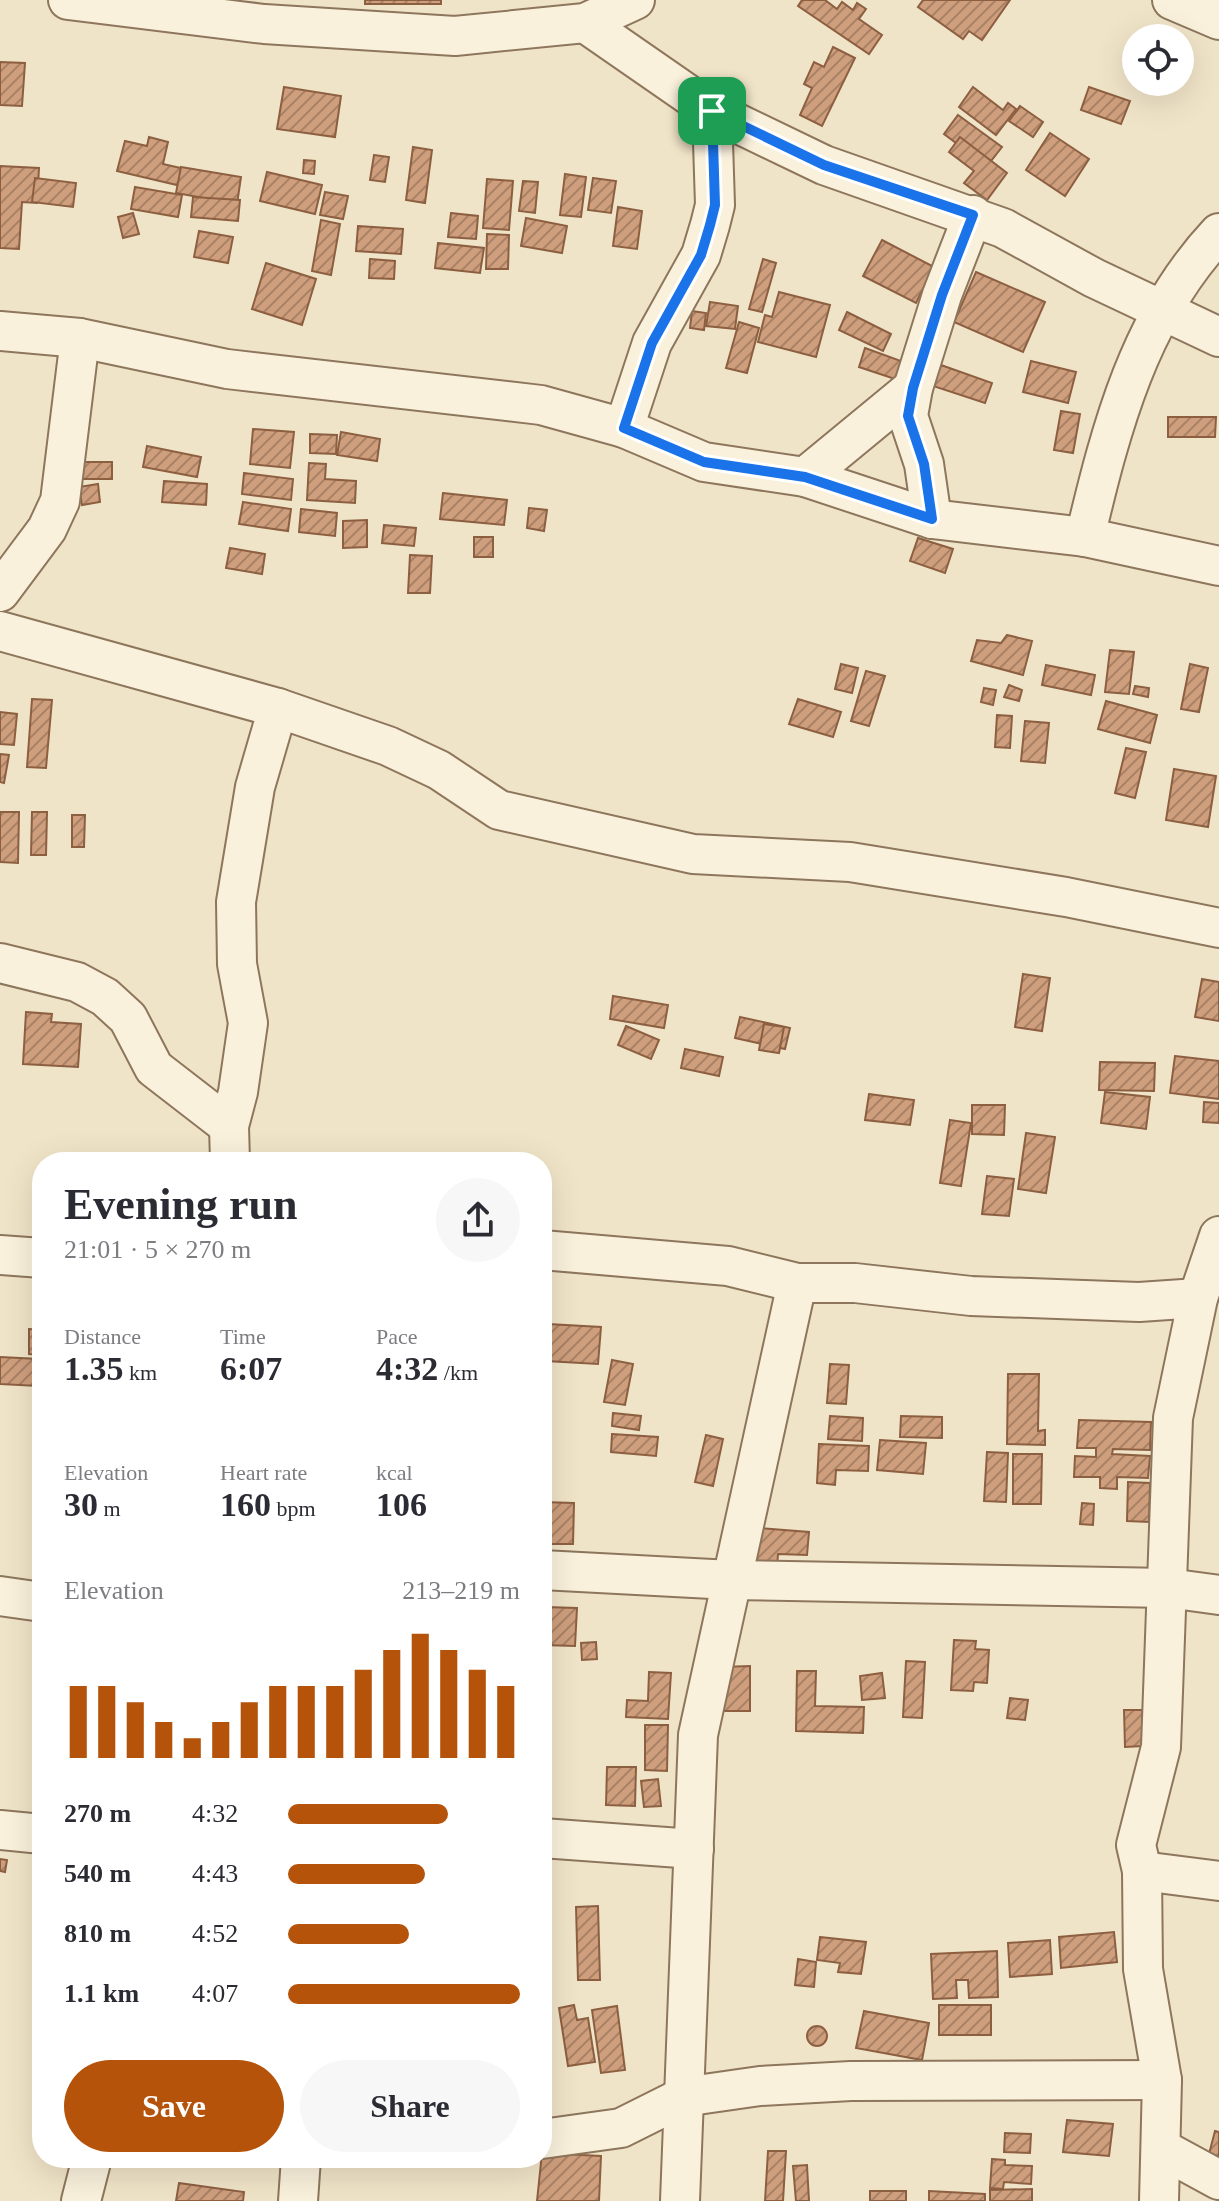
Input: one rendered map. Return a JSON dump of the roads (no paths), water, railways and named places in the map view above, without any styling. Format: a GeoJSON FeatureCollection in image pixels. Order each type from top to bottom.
{"type":"FeatureCollection","features":[{"type":"Feature","properties":{"kind":"street"},"geometry":{"type":"LineString","coordinates":[[68,0],[291,13],[455,36],[585,23],[635,0]]}},
{"type":"Feature","properties":{"kind":"street"},"geometry":{"type":"LineString","coordinates":[[1172,0],[1219,20]]}},
{"type":"Feature","properties":{"kind":"street"},"geometry":{"type":"LineString","coordinates":[[585,23],[712,111],[824,165],[973,215],[1219,337]]}},
{"type":"Feature","properties":{"kind":"street"},"geometry":{"type":"LineString","coordinates":[[624,428],[652,343],[701,255],[710,225],[715,205],[712,111]]}},
{"type":"Feature","properties":{"kind":"street"},"geometry":{"type":"LineString","coordinates":[[932,519],[924,464],[908,416],[913,388],[942,295],[973,215]]}},
{"type":"Feature","properties":{"kind":"street"},"geometry":{"type":"LineString","coordinates":[[1085,537],[1107,444],[1128,381],[1162,308],[1200,254],[1219,233]]}},
{"type":"Feature","properties":{"kind":"street"},"geometry":{"type":"LineString","coordinates":[[0,331],[80,338],[227,369],[541,405],[624,428],[704,462],[805,477],[932,519],[1085,537],[1219,566]]}},
{"type":"Feature","properties":{"kind":"street"},"geometry":{"type":"LineString","coordinates":[[0,592],[47,529],[60,501],[80,338]]}},
{"type":"Feature","properties":{"kind":"street"},"geometry":{"type":"LineString","coordinates":[[805,477],[913,388]]}},
{"type":"Feature","properties":{"kind":"street"},"geometry":{"type":"LineString","coordinates":[[0,631],[278,708],[388,746],[427,764],[499,810],[693,854],[850,862],[1066,897],[1219,928]]}},
{"type":"Feature","properties":{"kind":"street"},"geometry":{"type":"LineString","coordinates":[[230,1144],[248,1023],[237,964],[236,902],[255,787],[278,708]]}},
{"type":"Feature","properties":{"kind":"street"},"geometry":{"type":"LineString","coordinates":[[0,963],[77,982],[105,997],[128,1018],[154,1068],[230,1144]]}},
{"type":"Feature","properties":{"kind":"street"},"geometry":{"type":"LineString","coordinates":[[1159,2201],[1162,2080],[1143,1969],[1142,1871],[1136,1845],[1161,1747],[1173,1418],[1198,1298],[1219,1236]]}},
{"type":"Feature","properties":{"kind":"street"},"geometry":{"type":"LineString","coordinates":[[552,1251],[728,1266],[797,1283],[855,1283],[971,1296],[1139,1302],[1198,1298]]}},
{"type":"Feature","properties":{"kind":"street"},"geometry":{"type":"LineString","coordinates":[[0,1255],[32,1257]]}},
{"type":"Feature","properties":{"kind":"street"},"geometry":{"type":"LineString","coordinates":[[680,2201],[690,2005],[698,1735],[797,1283]]}},
{"type":"Feature","properties":{"kind":"street"},"geometry":{"type":"LineString","coordinates":[[552,1571],[731,1580],[1168,1588],[1219,1595]]}},
{"type":"Feature","properties":{"kind":"street"},"geometry":{"type":"LineString","coordinates":[[0,1596],[32,1601]]}},
{"type":"Feature","properties":{"kind":"street"},"geometry":{"type":"LineString","coordinates":[[0,1830],[32,1833]]}},
{"type":"Feature","properties":{"kind":"street"},"geometry":{"type":"LineString","coordinates":[[552,1839],[694,1849]]}},
{"type":"Feature","properties":{"kind":"street"},"geometry":{"type":"LineString","coordinates":[[1142,1871],[1219,1881]]}},
{"type":"Feature","properties":{"kind":"street"},"geometry":{"type":"LineString","coordinates":[[552,2138],[621,2128],[683,2097],[760,2086],[851,2081],[1162,2080]]}},
{"type":"Feature","properties":{"kind":"street"},"geometry":{"type":"LineString","coordinates":[[1162,2149],[1219,2180]]}},
{"type":"Feature","properties":{"kind":"street"},"geometry":{"type":"LineString","coordinates":[[81,2201],[89,2168]]}},
{"type":"Feature","properties":{"kind":"street"},"geometry":{"type":"LineString","coordinates":[[298,2201],[300,2168]]}}]}
